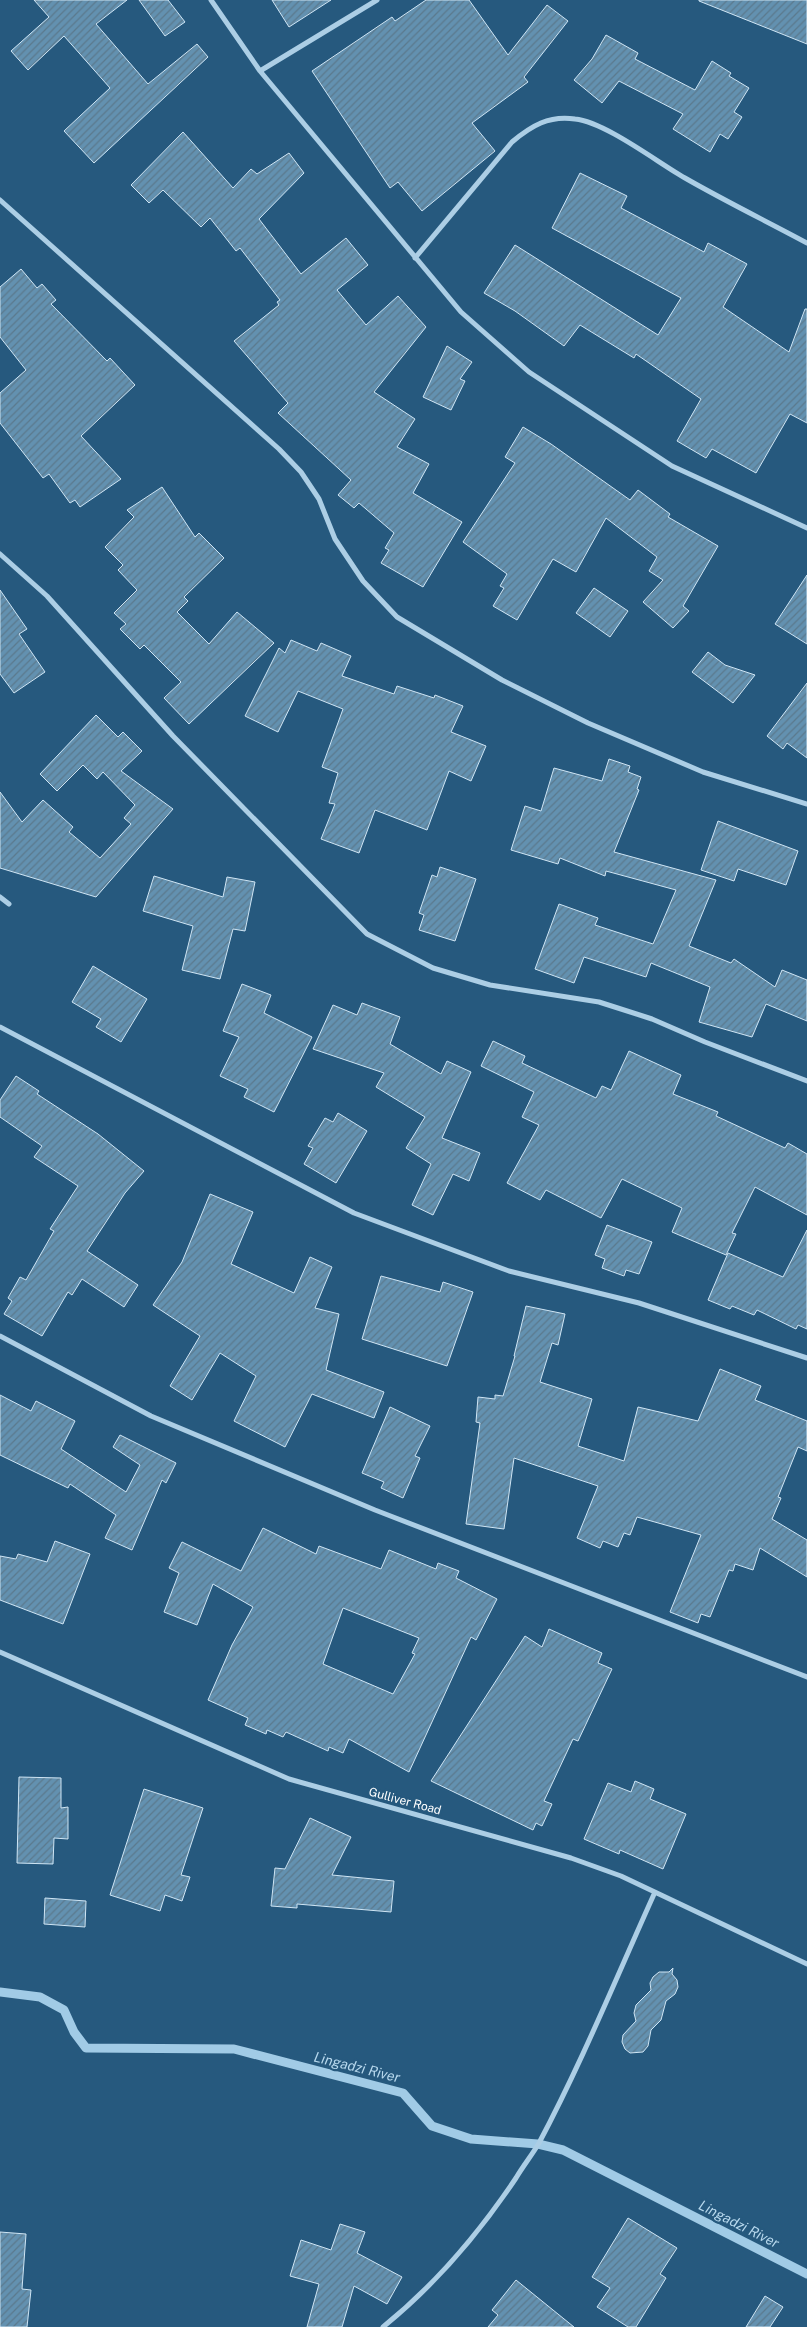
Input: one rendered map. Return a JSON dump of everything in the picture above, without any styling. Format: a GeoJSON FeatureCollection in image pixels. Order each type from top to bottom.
{"type":"FeatureCollection","features":[{"type":"Feature","properties":{"kind":"street"},"geometry":{"type":"LineString","coordinates":[[211,0],[260,71],[461,312],[529,372],[672,466],[807,528]]}},
{"type":"Feature","properties":{"kind":"street"},"geometry":{"type":"LineString","coordinates":[[260,71],[377,0]]}},
{"type":"Feature","properties":{"kind":"street"},"geometry":{"type":"LineString","coordinates":[[415,258],[512,142],[530,126],[553,119],[574,118],[597,125],[686,178],[807,243]]}},
{"type":"Feature","properties":{"kind":"street"},"geometry":{"type":"LineString","coordinates":[[0,200],[279,449],[302,472],[319,499],[335,539],[363,581],[398,618],[502,680],[588,723],[703,772],[807,804]]}},
{"type":"Feature","properties":{"kind":"street"},"geometry":{"type":"LineString","coordinates":[[0,554],[47,596],[173,736],[367,934],[433,968],[490,985],[599,1002],[652,1019],[749,1060],[807,1081]]}},
{"type":"Feature","properties":{"kind":"street"},"geometry":{"type":"LineString","coordinates":[[0,897],[10,904]]}},
{"type":"Feature","properties":{"kind":"street"},"geometry":{"type":"LineString","coordinates":[[0,1027],[354,1213],[509,1271],[639,1303],[807,1358]]}},
{"type":"Feature","properties":{"kind":"street"},"geometry":{"type":"LineString","coordinates":[[0,1336],[151,1416],[375,1510],[807,1677]]}},
{"type":"Feature","properties":{"kind":"street","name":"Gulliver Road"},"geometry":{"type":"LineString","coordinates":[[0,1652],[197,1740],[290,1779],[571,1858],[621,1876],[807,1964]]}},
{"type":"Feature","properties":{"kind":"street"},"geometry":{"type":"LineString","coordinates":[[383,2327],[404,2310],[451,2262],[493,2212],[538,2144],[594,2028],[655,1892]]}},
{"type":"Feature","properties":{"kind":"building"},"geometry":{"type":"Polygon","coordinates":[[[34,0],[127,0],[96,24],[148,84],[197,44],[208,57],[94,163],[64,131],[110,88],[64,36],[28,70],[11,51],[49,17],[34,0]]]}},
{"type":"Feature","properties":{"kind":"building"},"geometry":{"type":"Polygon","coordinates":[[[139,0],[168,0],[185,22],[165,36],[139,0]]]}},
{"type":"Feature","properties":{"kind":"building"},"geometry":{"type":"Polygon","coordinates":[[[272,0],[331,0],[289,27],[272,0]]]}},
{"type":"Feature","properties":{"kind":"building"},"geometry":{"type":"Polygon","coordinates":[[[426,0],[469,0],[508,55],[547,5],[568,21],[524,77],[528,82],[472,123],[495,151],[422,211],[398,182],[390,188],[312,71],[392,17],[395,21],[426,0]]]}},
{"type":"Feature","properties":{"kind":"building"},"geometry":{"type":"Polygon","coordinates":[[[807,0],[807,44],[699,1],[807,0]]]}},
{"type":"Feature","properties":{"kind":"building"},"geometry":{"type":"Polygon","coordinates":[[[606,35],[638,53],[635,59],[695,90],[712,61],[731,73],[729,76],[749,88],[734,112],[742,117],[728,139],[720,134],[710,152],[673,129],[683,114],[619,81],[602,103],[574,80],[592,59],[606,35]]]}},
{"type":"Feature","properties":{"kind":"building"},"geometry":{"type":"Polygon","coordinates":[[[183,132],[233,188],[251,169],[257,174],[289,153],[304,173],[259,219],[301,274],[346,238],[368,265],[337,290],[366,325],[398,296],[426,327],[374,392],[415,419],[397,447],[429,464],[413,493],[462,522],[423,587],[381,563],[389,550],[385,548],[394,533],[359,503],[354,508],[338,495],[351,480],[278,413],[288,403],[234,341],[279,305],[277,302],[280,300],[240,248],[236,251],[210,218],[201,227],[163,190],[149,203],[131,185],[183,132]]]}},
{"type":"Feature","properties":{"kind":"building"},"geometry":{"type":"Polygon","coordinates":[[[580,173],[627,196],[621,208],[704,252],[708,243],[747,264],[723,307],[789,352],[805,309],[807,309],[807,423],[790,414],[756,473],[712,449],[706,458],[677,441],[701,399],[636,354],[634,358],[580,325],[564,346],[515,311],[484,293],[515,245],[658,335],[681,298],[552,228],[580,173]]]}},
{"type":"Feature","properties":{"kind":"building"},"geometry":{"type":"Polygon","coordinates":[[[21,269],[37,288],[42,284],[56,300],[51,304],[107,361],[110,358],[135,385],[81,436],[121,479],[80,507],[75,500],[70,503],[49,474],[43,478],[0,423],[0,393],[26,370],[0,337],[0,287],[21,269]]]}},
{"type":"Feature","properties":{"kind":"building"},"geometry":{"type":"Polygon","coordinates":[[[447,346],[472,362],[460,379],[465,381],[451,410],[423,397],[447,346]]]}},
{"type":"Feature","properties":{"kind":"building"},"geometry":{"type":"Polygon","coordinates":[[[523,427],[551,444],[630,500],[638,490],[670,514],[668,517],[718,546],[683,606],[689,611],[673,628],[643,602],[663,580],[649,571],[657,557],[606,518],[576,572],[553,559],[517,620],[493,606],[504,588],[500,586],[507,574],[463,542],[515,463],[505,457],[523,427]]]}},
{"type":"Feature","properties":{"kind":"building"},"geometry":{"type":"Polygon","coordinates":[[[162,487],[195,537],[199,533],[224,558],[184,597],[188,601],[177,612],[209,644],[237,612],[274,643],[189,724],[164,698],[181,682],[144,645],[140,649],[120,629],[126,624],[114,613],[137,590],[118,570],[123,565],[105,547],[134,517],[127,510],[162,487]]]}},
{"type":"Feature","properties":{"kind":"building"},"geometry":{"type":"Polygon","coordinates":[[[807,575],[807,644],[775,624],[807,575]]]}},
{"type":"Feature","properties":{"kind":"building"},"geometry":{"type":"Polygon","coordinates":[[[594,588],[628,611],[610,637],[576,613],[594,588]]]}},
{"type":"Feature","properties":{"kind":"building"},"geometry":{"type":"Polygon","coordinates":[[[0,590],[27,629],[19,634],[45,672],[14,693],[0,674],[0,590]]]}},
{"type":"Feature","properties":{"kind":"building"},"geometry":{"type":"Polygon","coordinates":[[[291,640],[317,651],[321,643],[351,656],[342,676],[394,694],[397,686],[434,698],[435,695],[463,706],[451,732],[486,746],[471,781],[449,771],[427,830],[375,810],[359,853],[321,839],[335,804],[329,803],[338,773],[322,767],[343,709],[298,691],[278,732],[245,716],[279,648],[285,653],[291,640]]]}},
{"type":"Feature","properties":{"kind":"building"},"geometry":{"type":"Polygon","coordinates":[[[708,652],[725,665],[755,675],[733,703],[692,672],[708,652]]]}},
{"type":"Feature","properties":{"kind":"building"},"geometry":{"type":"Polygon","coordinates":[[[807,683],[807,758],[787,743],[783,749],[767,736],[807,683]]]}},
{"type":"Feature","properties":{"kind":"building"},"geometry":{"type":"Polygon","coordinates":[[[96,715],[118,737],[123,732],[142,751],[121,771],[173,809],[96,897],[0,868],[0,792],[22,822],[43,800],[73,827],[69,832],[100,858],[131,824],[124,818],[135,805],[103,772],[97,779],[83,765],[57,791],[40,774],[96,715]]]}},
{"type":"Feature","properties":{"kind":"building"},"geometry":{"type":"Polygon","coordinates":[[[609,759],[630,766],[628,772],[641,777],[637,789],[639,790],[614,852],[716,880],[689,946],[731,963],[734,959],[775,987],[782,970],[807,980],[807,1021],[766,1004],[752,1037],[699,1022],[710,987],[651,963],[646,977],[584,957],[574,983],[535,969],[559,904],[598,918],[595,925],[653,944],[676,890],[606,871],[605,876],[560,858],[558,864],[511,850],[525,806],[541,811],[554,768],[602,781],[609,759]]]}},
{"type":"Feature","properties":{"kind":"building"},"geometry":{"type":"Polygon","coordinates":[[[718,821],[798,851],[786,885],[738,869],[734,881],[701,870],[718,821]]]}},
{"type":"Feature","properties":{"kind":"building"},"geometry":{"type":"Polygon","coordinates":[[[440,867],[476,879],[455,941],[419,930],[424,915],[419,913],[432,875],[437,877],[440,867]]]}},
{"type":"Feature","properties":{"kind":"building"},"geometry":{"type":"Polygon","coordinates":[[[154,876],[223,897],[227,877],[255,882],[245,931],[233,929],[220,979],[182,970],[193,926],[143,911],[154,876]]]}},
{"type":"Feature","properties":{"kind":"building"},"geometry":{"type":"Polygon","coordinates":[[[93,966],[147,999],[121,1042],[96,1027],[101,1019],[72,1002],[93,966]]]}},
{"type":"Feature","properties":{"kind":"building"},"geometry":{"type":"Polygon","coordinates":[[[242,984],[271,995],[264,1013],[312,1037],[274,1112],[244,1097],[248,1089],[220,1076],[239,1037],[223,1031],[242,984]]]}},
{"type":"Feature","properties":{"kind":"building"},"geometry":{"type":"Polygon","coordinates":[[[362,1003],[400,1017],[390,1044],[441,1074],[447,1061],[471,1072],[442,1138],[480,1153],[469,1181],[453,1174],[433,1215],[412,1205],[431,1164],[406,1148],[425,1117],[376,1087],[384,1073],[313,1049],[333,1005],[357,1015],[362,1003]]]}},
{"type":"Feature","properties":{"kind":"building"},"geometry":{"type":"Polygon","coordinates":[[[493,1041],[525,1056],[522,1063],[596,1098],[602,1086],[611,1090],[629,1051],[681,1075],[673,1094],[718,1112],[716,1116],[785,1148],[788,1143],[807,1154],[807,1215],[755,1187],[732,1233],[736,1234],[726,1255],[672,1232],[682,1208],[622,1179],[601,1218],[546,1190],[540,1200],[507,1183],[539,1125],[522,1117],[534,1092],[481,1066],[493,1041]]]}},
{"type":"Feature","properties":{"kind":"building"},"geometry":{"type":"Polygon","coordinates":[[[16,1076],[39,1091],[37,1094],[98,1134],[144,1171],[125,1193],[87,1251],[138,1285],[124,1307],[82,1279],[72,1295],[68,1292],[42,1336],[4,1314],[12,1301],[8,1298],[20,1277],[26,1280],[54,1231],[50,1229],[78,1186],[34,1157],[42,1146],[0,1117],[0,1100],[16,1076]]]}},
{"type":"Feature","properties":{"kind":"building"},"geometry":{"type":"Polygon","coordinates":[[[338,1113],[367,1131],[336,1183],[304,1164],[313,1148],[308,1146],[325,1118],[333,1122],[338,1113]]]}},
{"type":"Feature","properties":{"kind":"building"},"geometry":{"type":"Polygon","coordinates":[[[210,1194],[253,1212],[231,1264],[294,1293],[310,1257],[332,1267],[315,1308],[339,1314],[326,1370],[384,1392],[374,1418],[312,1394],[285,1447],[234,1421],[256,1376],[220,1353],[192,1400],[170,1386],[200,1336],[153,1305],[182,1262],[210,1194]]]}},
{"type":"Feature","properties":{"kind":"building"},"geometry":{"type":"Polygon","coordinates":[[[607,1225],[652,1242],[639,1274],[626,1270],[624,1276],[602,1268],[605,1259],[595,1255],[607,1225]]]}},
{"type":"Feature","properties":{"kind":"building"},"geometry":{"type":"Polygon","coordinates":[[[807,1230],[807,1329],[798,1325],[796,1329],[757,1310],[754,1315],[732,1306],[730,1309],[708,1300],[728,1253],[783,1277],[807,1230]]]}},
{"type":"Feature","properties":{"kind":"building"},"geometry":{"type":"Polygon","coordinates":[[[381,1276],[440,1292],[443,1282],[473,1292],[447,1366],[362,1339],[381,1276]]]}},
{"type":"Feature","properties":{"kind":"building"},"geometry":{"type":"Polygon","coordinates":[[[526,1306],[565,1314],[558,1345],[552,1343],[540,1382],[592,1399],[578,1446],[624,1461],[638,1407],[698,1421],[720,1369],[761,1386],[755,1400],[807,1421],[807,1451],[798,1447],[778,1497],[781,1498],[772,1519],[807,1540],[807,1577],[760,1548],[753,1570],[735,1564],[733,1571],[729,1570],[710,1617],[701,1614],[698,1623],[670,1612],[701,1535],[637,1517],[630,1535],[624,1533],[618,1547],[603,1541],[600,1548],[577,1538],[598,1486],[514,1458],[504,1529],[466,1524],[480,1423],[476,1422],[478,1397],[495,1399],[495,1395],[503,1396],[515,1356],[526,1306]]]}},
{"type":"Feature","properties":{"kind":"building"},"geometry":{"type":"Polygon","coordinates":[[[0,1395],[31,1411],[36,1401],[75,1421],[61,1449],[126,1492],[140,1465],[113,1447],[120,1435],[176,1463],[166,1483],[162,1480],[132,1550],[105,1538],[116,1515],[70,1484],[68,1488],[0,1455],[0,1395]]]}},
{"type":"Feature","properties":{"kind":"building"},"geometry":{"type":"Polygon","coordinates":[[[390,1407],[430,1426],[415,1456],[420,1458],[403,1498],[381,1488],[384,1482],[362,1473],[390,1407]]]}},
{"type":"Feature","properties":{"kind":"building"},"geometry":{"type":"Polygon","coordinates":[[[263,1528],[316,1554],[319,1546],[381,1569],[389,1550],[436,1569],[438,1563],[459,1571],[456,1578],[497,1599],[476,1640],[471,1637],[409,1772],[349,1739],[343,1753],[329,1747],[328,1751],[286,1732],[283,1737],[267,1730],[266,1734],[245,1725],[248,1718],[208,1700],[232,1645],[253,1607],[213,1584],[197,1625],[164,1612],[179,1573],[169,1568],[182,1542],[241,1571],[263,1528]],[[343,1608],[323,1664],[393,1694],[415,1654],[412,1653],[419,1638],[343,1608]]]}},
{"type":"Feature","properties":{"kind":"building"},"geometry":{"type":"Polygon","coordinates":[[[55,1541],[90,1554],[63,1624],[0,1600],[0,1556],[16,1559],[18,1554],[47,1562],[55,1541]]]}},
{"type":"Feature","properties":{"kind":"building"},"geometry":{"type":"Polygon","coordinates":[[[549,1629],[602,1653],[598,1663],[612,1669],[578,1741],[573,1739],[544,1801],[552,1804],[542,1826],[536,1823],[533,1830],[431,1781],[525,1636],[542,1647],[549,1629]]]}},
{"type":"Feature","properties":{"kind":"building"},"geometry":{"type":"Polygon","coordinates":[[[19,1777],[61,1778],[61,1808],[68,1807],[68,1839],[54,1838],[53,1864],[17,1863],[19,1777]]]}},
{"type":"Feature","properties":{"kind":"building"},"geometry":{"type":"Polygon","coordinates":[[[635,1781],[654,1789],[650,1799],[686,1814],[663,1869],[620,1850],[619,1854],[584,1839],[608,1783],[631,1792],[635,1781]]]}},
{"type":"Feature","properties":{"kind":"building"},"geometry":{"type":"Polygon","coordinates":[[[144,1789],[203,1808],[181,1875],[190,1877],[182,1901],[165,1895],[160,1911],[110,1895],[144,1789]]]}},
{"type":"Feature","properties":{"kind":"building"},"geometry":{"type":"Polygon","coordinates":[[[310,1818],[351,1837],[332,1875],[394,1881],[391,1912],[297,1904],[297,1908],[271,1906],[275,1868],[285,1869],[310,1818]]]}},
{"type":"Feature","properties":{"kind":"building"},"geometry":{"type":"Polygon","coordinates":[[[45,1898],[86,1901],[85,1927],[44,1924],[45,1898]]]}},
{"type":"Feature","properties":{"kind":"building"},"geometry":{"type":"Polygon","coordinates":[[[673,1968],[672,1974],[677,1980],[678,1987],[675,1994],[666,2001],[661,2020],[651,2030],[648,2046],[643,2052],[630,2053],[625,2049],[622,2042],[623,2035],[636,2021],[634,2013],[636,2005],[651,1990],[650,1983],[653,1977],[659,1972],[669,1972],[673,1968]]]}},
{"type":"Feature","properties":{"kind":"building"},"geometry":{"type":"Polygon","coordinates":[[[628,2218],[677,2248],[660,2274],[666,2278],[636,2327],[628,2327],[597,2307],[610,2288],[592,2277],[628,2218]]]}},
{"type":"Feature","properties":{"kind":"building"},"geometry":{"type":"Polygon","coordinates":[[[340,2224],[365,2232],[357,2253],[402,2277],[387,2304],[354,2286],[342,2327],[307,2327],[319,2284],[290,2276],[301,2240],[331,2250],[340,2224]]]}},
{"type":"Feature","properties":{"kind":"building"},"geometry":{"type":"Polygon","coordinates":[[[0,2232],[26,2234],[22,2289],[31,2290],[27,2327],[0,2327],[0,2232]]]}},
{"type":"Feature","properties":{"kind":"building"},"geometry":{"type":"Polygon","coordinates":[[[516,2280],[574,2327],[488,2327],[498,2315],[492,2310],[516,2280]]]}},
{"type":"Feature","properties":{"kind":"building"},"geometry":{"type":"Polygon","coordinates":[[[765,2296],[783,2307],[770,2327],[746,2327],[765,2296]]]}},
{"type":"Feature","properties":{"kind":"waterway","name":"Lingadzi River"},"geometry":{"type":"LineString","coordinates":[[0,1992],[40,1997],[64,2010],[74,2032],[86,2048],[234,2049],[403,2093],[432,2126],[471,2139],[538,2144],[563,2150],[807,2274]]}}]}
